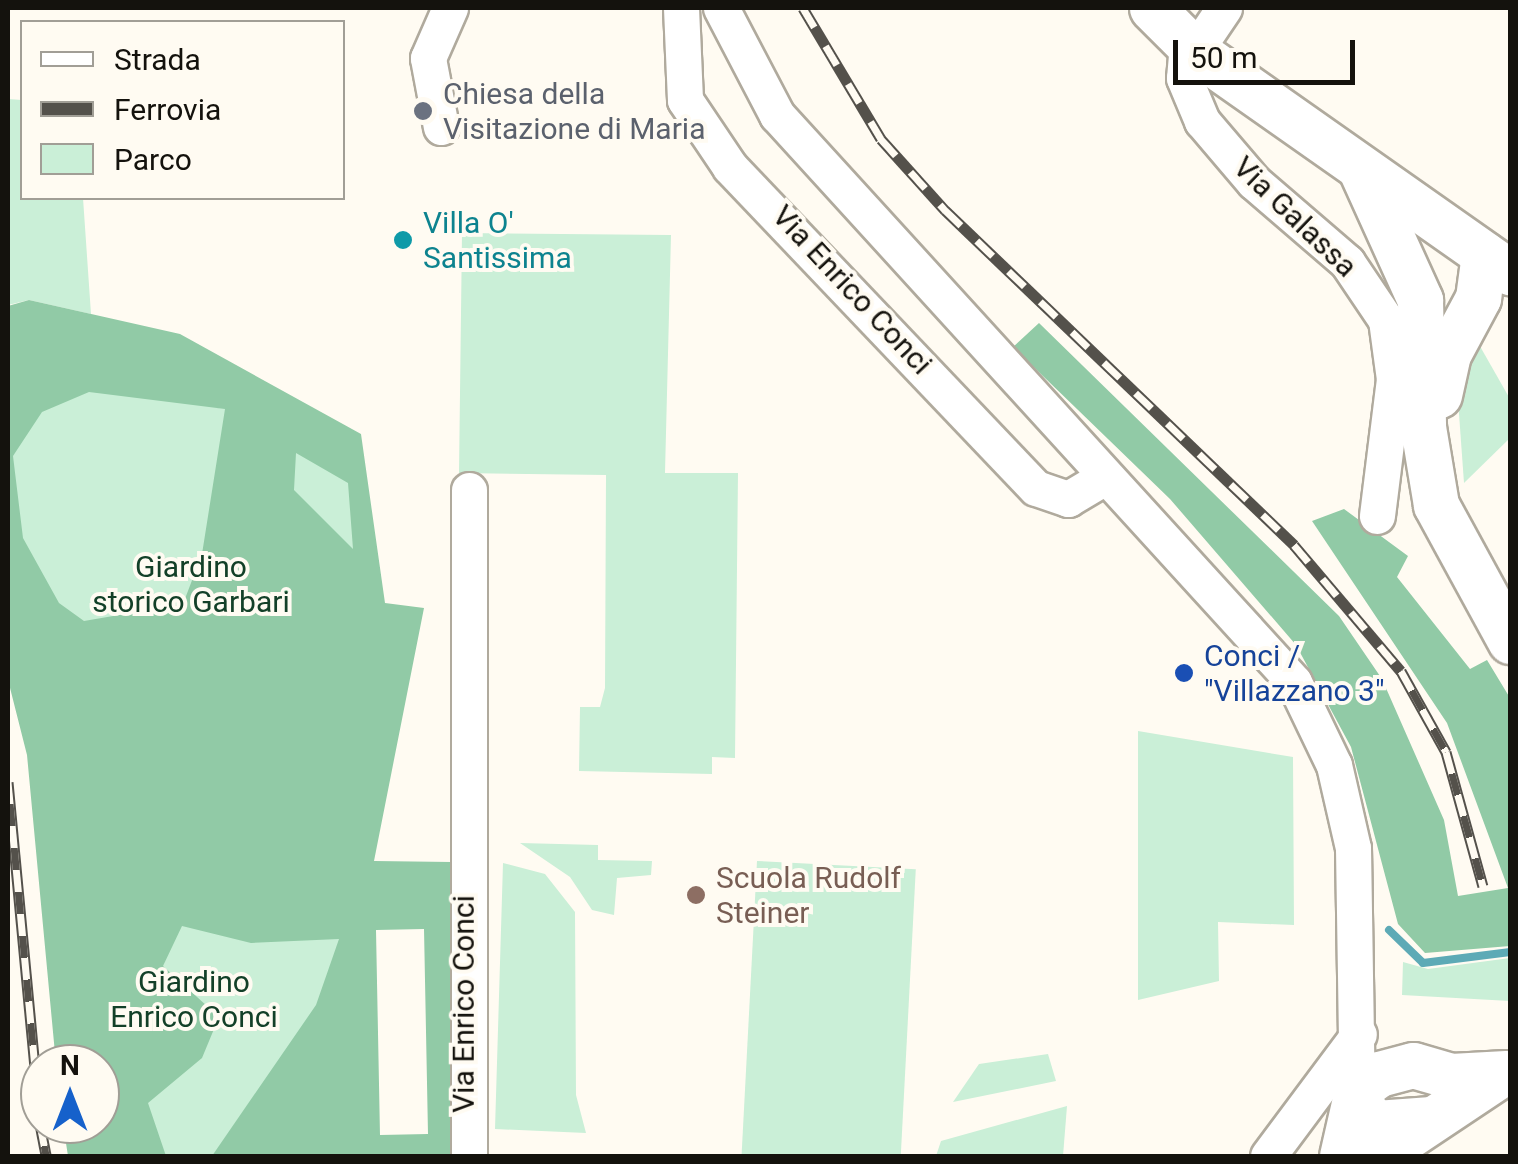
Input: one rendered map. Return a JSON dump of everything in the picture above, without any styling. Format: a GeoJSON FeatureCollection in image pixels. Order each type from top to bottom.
{"type":"FeatureCollection","features":[{"type":"Feature","properties":{"kind":"main road"},"geometry":{"type":"LineString","coordinates":[[1152,8],[1191,47],[1362,172],[1497,263]]}},
{"type":"Feature","properties":{"kind":"main road"},"geometry":{"type":"LineString","coordinates":[[1362,172],[1412,270],[1424,339],[1430,481],[1444,528],[1510,641]]}},
{"type":"Feature","properties":{"kind":"main road"},"geometry":{"type":"LineString","coordinates":[[1477,582],[1448,480],[1439,394],[1468,321],[1497,263]]}},
{"type":"Feature","properties":{"kind":"main road"},"geometry":{"type":"LineString","coordinates":[[1424,339],[1444,284],[1497,263]]}},
{"type":"Feature","properties":{"kind":"main road"},"geometry":{"type":"LineString","coordinates":[[1468,321],[1510,304]]}},
{"type":"Feature","properties":{"kind":"main road"},"geometry":{"type":"LineString","coordinates":[[1357,1090],[1413,1065],[1451,1076],[1508,1072]]}},
{"type":"Feature","properties":{"kind":"main road"},"geometry":{"type":"LineString","coordinates":[[1378,1156],[1431,1114],[1508,1072]]}},
{"type":"Feature","properties":{"kind":"main road","name":"Via Enrico Conci"},"geometry":{"type":"LineString","coordinates":[[1342,1156],[1357,1090]]}},
{"type":"Feature","properties":{"kind":"street"},"geometry":{"type":"LineString","coordinates":[[442,127],[428,58],[450,8]]}},
{"type":"Feature","properties":{"kind":"street","name":"Via Enrico Conci"},"geometry":{"type":"LineString","coordinates":[[681,8],[685,100],[730,167],[1036,488],[1068,499],[1105,477]]}},
{"type":"Feature","properties":{"kind":"street","name":"Via Enrico Conci"},"geometry":{"type":"LineString","coordinates":[[722,8],[777,114],[1105,477],[1266,641],[1318,727],[1354,848],[1357,1090]]}},
{"type":"Feature","properties":{"kind":"street"},"geometry":{"type":"LineString","coordinates":[[1191,47],[1224,8]]}},
{"type":"Feature","properties":{"kind":"street","name":"Via Galassa"},"geometry":{"type":"LineString","coordinates":[[1191,47],[1184,78],[1202,122],[1254,182],[1347,262],[1386,320],[1394,379],[1377,516]]}},
{"type":"Feature","properties":{"kind":"street","name":"Via Enrico Conci"},"geometry":{"type":"LineString","coordinates":[[469,1156],[470,490]]}},
{"type":"Feature","properties":{"kind":"street"},"geometry":{"type":"LineString","coordinates":[[1268,1156],[1359,1023],[1413,1065]]}},
{"type":"Feature","properties":{"kind":"street"},"geometry":{"type":"LineString","coordinates":[[1357,1090],[1376,1118],[1431,1114]]}},
{"type":"Feature","properties":{"kind":"green space"},"geometry":{"type":"Polygon","coordinates":[[[8,99],[20,100],[20,200],[83,200],[91,314],[29,300],[8,305],[8,99]]]}},
{"type":"Feature","properties":{"kind":"green space"},"geometry":{"type":"Polygon","coordinates":[[[462,233],[671,235],[665,473],[738,473],[735,758],[712,757],[712,774],[579,771],[580,707],[600,707],[605,688],[606,475],[459,473],[462,233]]]}},
{"type":"Feature","properties":{"kind":"green space"},"geometry":{"type":"Polygon","coordinates":[[[29,300],[180,334],[361,434],[385,603],[424,608],[374,861],[451,862],[461,1156],[212,1156],[316,1005],[339,939],[251,943],[182,926],[163,966],[219,1017],[202,1058],[148,1103],[166,1156],[68,1156],[66,1144],[120,1144],[120,1044],[54,1044],[27,755],[8,680],[8,306],[29,300]],[[89,392],[42,412],[13,456],[23,538],[59,603],[84,621],[183,604],[202,554],[225,409],[89,392]],[[296,453],[294,490],[353,549],[348,483],[296,453]],[[424,929],[376,930],[380,1135],[428,1134],[424,929]]]}},
{"type":"Feature","properties":{"kind":"green space","name":"Giardino storico Garbari"},"geometry":{"type":"Polygon","coordinates":[[[8,322],[180,356],[352,480],[364,863],[8,615],[8,322]]]}},
{"type":"Feature","properties":{"kind":"green space"},"geometry":{"type":"Polygon","coordinates":[[[1039,323],[1339,616],[1382,679],[1444,820],[1458,896],[1508,888],[1447,723],[1312,521],[1344,509],[1408,556],[1397,577],[1470,669],[1487,660],[1510,698],[1510,946],[1425,953],[1398,924],[1351,747],[1296,645],[1170,499],[1013,347],[1039,323]]]}},
{"type":"Feature","properties":{"kind":"green space"},"geometry":{"type":"Polygon","coordinates":[[[1477,341],[1510,399],[1510,438],[1464,483],[1457,386],[1477,341]]]}},
{"type":"Feature","properties":{"kind":"green space"},"geometry":{"type":"Polygon","coordinates":[[[1138,731],[1293,757],[1294,925],[1218,922],[1219,981],[1138,1000],[1138,731]]]}},
{"type":"Feature","properties":{"kind":"green space"},"geometry":{"type":"Polygon","coordinates":[[[520,843],[598,845],[598,860],[652,861],[651,875],[617,878],[614,915],[592,910],[570,877],[520,843]]]}},
{"type":"Feature","properties":{"kind":"green space"},"geometry":{"type":"Polygon","coordinates":[[[757,861],[916,869],[901,1156],[742,1156],[757,861]]]}},
{"type":"Feature","properties":{"kind":"green space"},"geometry":{"type":"Polygon","coordinates":[[[503,863],[545,874],[575,912],[576,1095],[586,1133],[495,1129],[503,863]]]}},
{"type":"Feature","properties":{"kind":"green space","name":"Giardino Enrico Conci"},"geometry":{"type":"Polygon","coordinates":[[[178,881],[364,905],[331,991],[224,1156],[103,1156],[103,1144],[120,1144],[120,1044],[109,1044],[178,881]]]}},
{"type":"Feature","properties":{"kind":"green space"},"geometry":{"type":"Polygon","coordinates":[[[1510,958],[1510,1001],[1402,995],[1403,962],[1428,969],[1510,958]]]}},
{"type":"Feature","properties":{"kind":"green space"},"geometry":{"type":"Polygon","coordinates":[[[1048,1054],[1056,1081],[953,1102],[979,1064],[1048,1054]]]}},
{"type":"Feature","properties":{"kind":"green space"},"geometry":{"type":"Polygon","coordinates":[[[1067,1106],[1063,1156],[936,1156],[941,1141],[1067,1106]]]}},
{"type":"Feature","properties":{"kind":"waterway"},"geometry":{"type":"LineString","coordinates":[[1389,930],[1423,963],[1510,952]]}},
{"type":"Feature","properties":{"kind":"railway"},"geometry":{"type":"LineString","coordinates":[[803,8],[881,139],[945,210],[1294,545],[1401,671],[1446,752],[1483,886]]}},
{"type":"Feature","properties":{"kind":"railway"},"geometry":{"type":"LineString","coordinates":[[8,782],[33,1044]]}},
{"type":"Feature","properties":{"kind":"railway"},"geometry":{"type":"LineString","coordinates":[[44,1144],[46,1156]]}},
{"type":"Feature","properties":{"kind":"place","name":"Chiesa della Visitazione di Maria"},"geometry":{"type":"Point","coordinates":[423,111]}},
{"type":"Feature","properties":{"kind":"place","name":"Villa O' Santissima"},"geometry":{"type":"Point","coordinates":[403,240]}},
{"type":"Feature","properties":{"kind":"place","name":"Conci / \"Villazzano 3\""},"geometry":{"type":"Point","coordinates":[1184,673]}},
{"type":"Feature","properties":{"kind":"place","name":"Scuola Rudolf Steiner"},"geometry":{"type":"Point","coordinates":[696,895]}}]}
